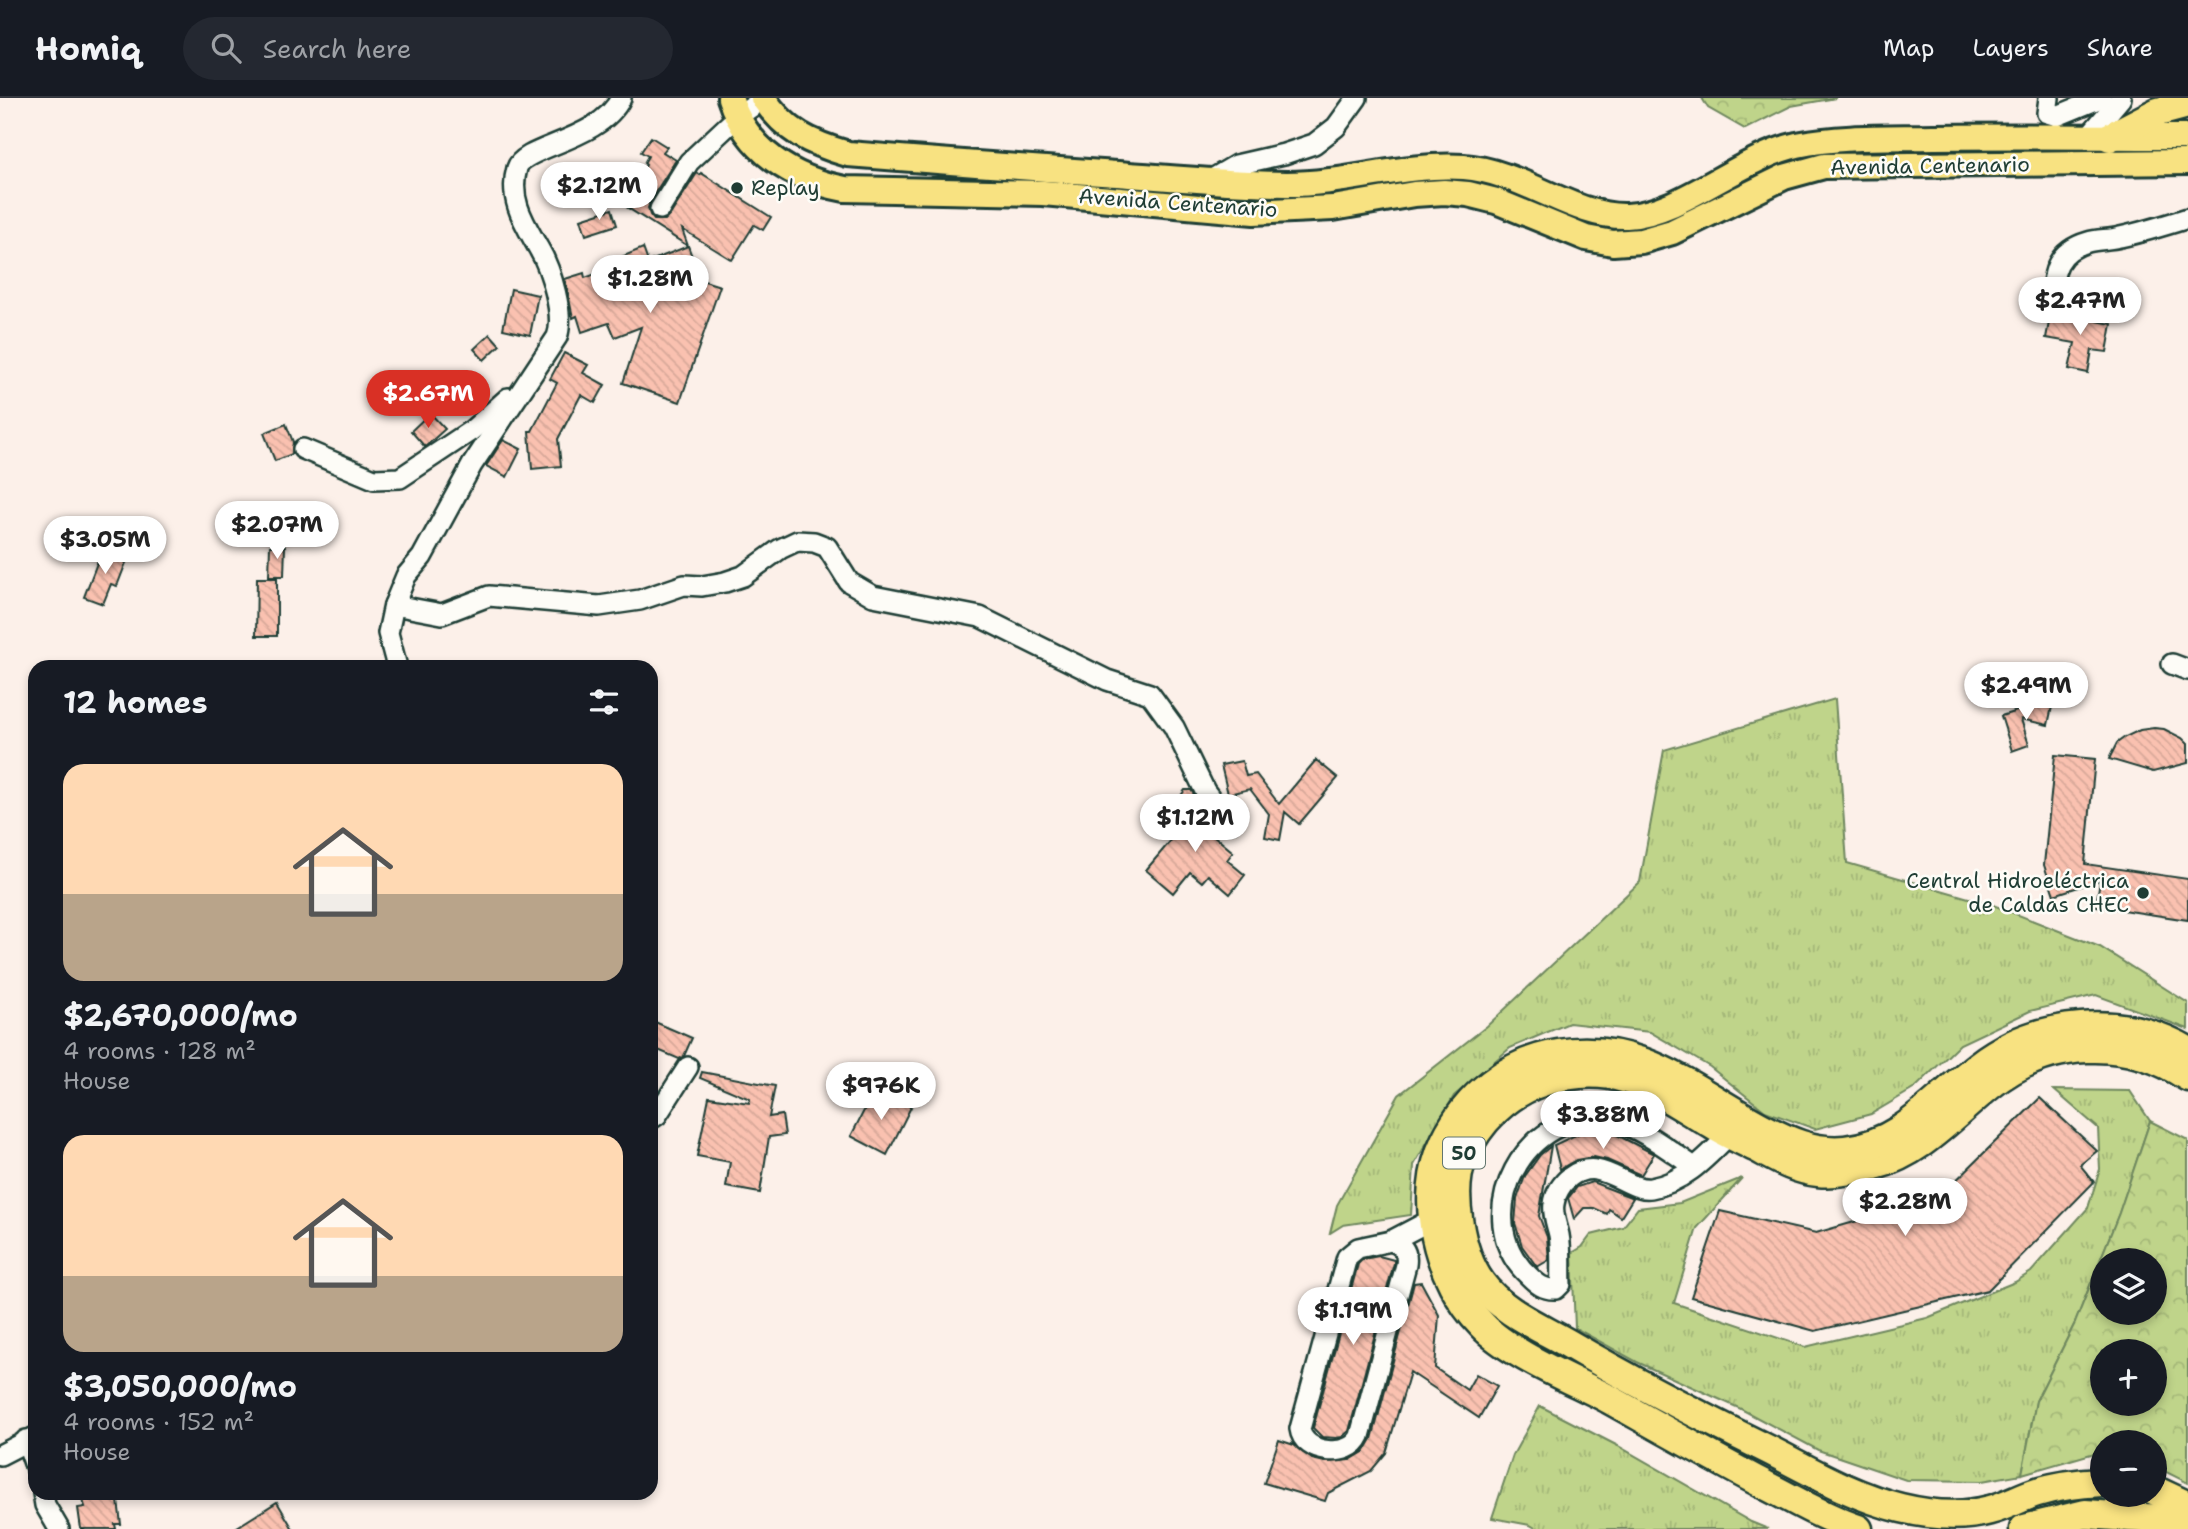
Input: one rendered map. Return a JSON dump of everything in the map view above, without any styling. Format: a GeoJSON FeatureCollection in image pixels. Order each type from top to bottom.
{"type":"FeatureCollection","features":[{"type":"Feature","properties":{"kind":"highway"},"geometry":{"type":"LineString","coordinates":[[2099,138],[2158,112],[2188,104]]}},
{"type":"Feature","properties":{"kind":"highway","name":"50"},"geometry":{"type":"LineString","coordinates":[[1858,1529],[1807,1507],[1720,1461],[1493,1336],[1471,1313],[1459,1296],[1434,1228],[1433,1171],[1451,1129],[1462,1112],[1496,1079],[1515,1067],[1557,1054],[1603,1052],[1651,1063],[1784,1139],[1824,1151],[1865,1147],[1903,1130],[2002,1049],[2024,1038],[2048,1031],[2097,1026],[2122,1028],[2164,1038],[2188,1051]]}},
{"type":"Feature","properties":{"kind":"highway","name":"50"},"geometry":{"type":"LineString","coordinates":[[2090,1484],[2038,1492],[1991,1510],[1935,1514],[1873,1500],[1823,1478],[1619,1373],[1516,1314],[1496,1299],[1481,1283],[1471,1263],[1458,1222],[1459,1165],[1479,1128],[1507,1101],[1544,1081],[1583,1075],[1626,1078],[1645,1084],[1786,1164],[1818,1172],[1836,1172],[1878,1164],[1911,1150],[1992,1083],[2010,1071],[2048,1054],[2072,1048],[2116,1049],[2158,1060],[2188,1077]]}},
{"type":"Feature","properties":{"kind":"highway"},"geometry":{"type":"LineString","coordinates":[[2167,1496],[2188,1506]]}},
{"type":"Feature","properties":{"kind":"highway"},"geometry":{"type":"LineString","coordinates":[[2024,1529],[2085,1514],[2160,1519],[2182,1529]]}},
{"type":"Feature","properties":{"kind":"main road","name":"Avenida Centenario"},"geometry":{"type":"LineString","coordinates":[[763,99],[781,121],[797,134],[816,145],[848,154],[1207,181],[1290,184],[1421,167],[1470,167],[1512,177],[1589,210],[1606,215],[1626,216],[1647,214],[1771,152],[1830,140],[2188,137]]}},
{"type":"Feature","properties":{"kind":"main road","name":"Avenida Centenario"},"geometry":{"type":"LineString","coordinates":[[733,108],[749,136],[785,168],[821,184],[845,189],[1043,193],[1254,212],[1333,208],[1414,194],[1444,192],[1468,194],[1496,201],[1586,238],[1613,243],[1641,241],[1672,232],[1784,177],[1825,166],[2188,162]]}},
{"type":"Feature","properties":{"kind":"street"},"geometry":{"type":"LineString","coordinates":[[395,660],[388,633],[394,605],[406,576],[422,557],[472,465],[557,338],[561,327],[555,292],[541,251],[523,225],[516,198],[517,165],[527,155],[598,125],[618,105],[621,98]]}},
{"type":"Feature","properties":{"kind":"street"},"geometry":{"type":"LineString","coordinates":[[1207,181],[1236,166],[1284,155],[1314,144],[1336,127],[1357,98]]}},
{"type":"Feature","properties":{"kind":"street"},"geometry":{"type":"LineString","coordinates":[[2049,98],[2048,113],[2057,116],[2101,98]]}},
{"type":"Feature","properties":{"kind":"street"},"geometry":{"type":"LineString","coordinates":[[2099,138],[2121,98]]}},
{"type":"Feature","properties":{"kind":"street"},"geometry":{"type":"LineString","coordinates":[[660,209],[689,162],[733,108],[763,99]]}},
{"type":"Feature","properties":{"kind":"street"},"geometry":{"type":"LineString","coordinates":[[2052,300],[2052,279],[2056,265],[2069,251],[2088,242],[2119,238],[2188,218]]}},
{"type":"Feature","properties":{"kind":"street"},"geometry":{"type":"LineString","coordinates":[[303,449],[374,479],[400,478],[472,430],[527,381]]}},
{"type":"Feature","properties":{"kind":"street"},"geometry":{"type":"LineString","coordinates":[[394,605],[442,614],[489,596],[599,606],[640,600],[684,585],[702,586],[725,582],[743,576],[780,549],[797,541],[814,542],[827,547],[849,583],[873,596],[980,617],[1107,680],[1150,694],[1174,727],[1205,791],[1229,823]]}},
{"type":"Feature","properties":{"kind":"street"},"geometry":{"type":"LineString","coordinates":[[658,1113],[688,1067]]}},
{"type":"Feature","properties":{"kind":"street"},"geometry":{"type":"LineString","coordinates":[[1694,1167],[1660,1144],[1629,1127],[1609,1120],[1582,1121],[1562,1126],[1540,1137],[1510,1175],[1503,1196],[1503,1219],[1508,1245],[1521,1269],[1538,1285],[1556,1289],[1561,1284],[1560,1237],[1553,1204],[1567,1178],[1577,1172],[1604,1171],[1648,1189],[1679,1178],[1694,1167],[1730,1134]]}},
{"type":"Feature","properties":{"kind":"street"},"geometry":{"type":"LineString","coordinates":[[1399,1247],[1406,1265],[1357,1441],[1344,1450],[1310,1446],[1303,1439],[1300,1429],[1347,1257],[1357,1248],[1399,1247],[1434,1228]]}},
{"type":"Feature","properties":{"kind":"street"},"geometry":{"type":"LineString","coordinates":[[0,1455],[28,1439]]}},
{"type":"Feature","properties":{"kind":"street"},"geometry":{"type":"LineString","coordinates":[[44,1500],[59,1529]]}},
{"type":"Feature","properties":{"kind":"green space"},"geometry":{"type":"Polygon","coordinates":[[[1702,98],[1836,98],[1791,106],[1745,129],[1708,108],[1702,98]]]}},
{"type":"Feature","properties":{"kind":"green space"},"geometry":{"type":"Polygon","coordinates":[[[1835,699],[1847,863],[1993,905],[2100,947],[2188,1003],[2188,1029],[2096,995],[2030,1011],[1960,1044],[1915,1088],[1871,1114],[1815,1129],[1765,1111],[1710,1067],[1650,1032],[1569,1023],[1510,1048],[1454,1096],[1414,1165],[1411,1215],[1343,1225],[1330,1233],[1337,1205],[1399,1095],[1487,1026],[1640,882],[1664,750],[1835,699]]]}},
{"type":"Feature","properties":{"kind":"green space"},"geometry":{"type":"Polygon","coordinates":[[[2054,1090],[2130,1091],[2150,1121],[2105,1248],[2090,1248],[2090,1286],[2075,1323],[2036,1401],[2022,1474],[1982,1481],[1906,1480],[1818,1450],[1741,1409],[1637,1362],[1575,1328],[1572,1253],[1582,1247],[1591,1235],[1623,1227],[1638,1208],[1680,1203],[1742,1178],[1697,1228],[1674,1303],[1805,1347],[1927,1318],[2015,1282],[2031,1272],[2088,1208],[2100,1169],[2098,1128],[2054,1090]]]}},
{"type":"Feature","properties":{"kind":"green space"},"geometry":{"type":"Polygon","coordinates":[[[2150,1121],[2188,1140],[2188,1483],[2167,1472],[2167,1430],[2090,1430],[2090,1454],[2022,1474],[2036,1401],[2075,1323],[2090,1286],[2090,1325],[2167,1325],[2167,1248],[2105,1248],[2150,1121]]]}},
{"type":"Feature","properties":{"kind":"green space"},"geometry":{"type":"Polygon","coordinates":[[[1540,1406],[1768,1529],[1537,1529],[1530,1525],[1492,1518],[1513,1455],[1540,1406]]]}},
{"type":"Feature","properties":{"kind":"building"},"geometry":{"type":"Polygon","coordinates":[[[651,137],[667,147],[663,152],[676,160],[653,196],[634,184],[646,165],[644,163],[648,156],[641,152],[651,137]]]}},
{"type":"Feature","properties":{"kind":"building"},"geometry":{"type":"Polygon","coordinates":[[[697,173],[771,217],[763,230],[754,225],[732,260],[682,229],[688,246],[628,208],[650,202],[648,208],[654,220],[665,220],[697,173]]]}},
{"type":"Feature","properties":{"kind":"building"},"geometry":{"type":"Polygon","coordinates":[[[612,209],[617,225],[586,235],[581,219],[612,209]]]}},
{"type":"Feature","properties":{"kind":"building"},"geometry":{"type":"Polygon","coordinates":[[[688,246],[701,280],[720,286],[680,402],[623,383],[641,327],[615,337],[609,323],[582,332],[577,316],[573,318],[565,279],[584,273],[585,278],[621,265],[619,258],[643,248],[648,262],[688,246]]]}},
{"type":"Feature","properties":{"kind":"building"},"geometry":{"type":"Polygon","coordinates":[[[511,289],[538,295],[530,335],[503,329],[511,289]]]}},
{"type":"Feature","properties":{"kind":"building"},"geometry":{"type":"Polygon","coordinates":[[[2051,312],[2112,324],[2107,352],[2092,350],[2088,373],[2069,369],[2075,343],[2046,338],[2051,312]]]}},
{"type":"Feature","properties":{"kind":"building"},"geometry":{"type":"Polygon","coordinates":[[[490,334],[500,345],[484,360],[474,349],[490,334]]]}},
{"type":"Feature","properties":{"kind":"building"},"geometry":{"type":"Polygon","coordinates":[[[564,353],[588,365],[583,373],[605,385],[595,403],[581,395],[558,439],[561,466],[532,469],[529,431],[532,431],[557,383],[550,379],[564,353]]]}},
{"type":"Feature","properties":{"kind":"building"},"geometry":{"type":"Polygon","coordinates":[[[430,413],[445,429],[425,447],[411,431],[430,413]]]}},
{"type":"Feature","properties":{"kind":"building"},"geometry":{"type":"Polygon","coordinates":[[[286,424],[293,442],[292,454],[275,461],[264,433],[286,424]]]}},
{"type":"Feature","properties":{"kind":"building"},"geometry":{"type":"Polygon","coordinates":[[[503,440],[521,449],[507,477],[486,466],[503,440]]]}},
{"type":"Feature","properties":{"kind":"building"},"geometry":{"type":"Polygon","coordinates":[[[270,546],[285,546],[284,576],[269,576],[270,546]]]}},
{"type":"Feature","properties":{"kind":"building"},"geometry":{"type":"Polygon","coordinates":[[[102,550],[127,560],[117,586],[111,584],[103,604],[84,597],[102,550]]]}},
{"type":"Feature","properties":{"kind":"building"},"geometry":{"type":"Polygon","coordinates":[[[257,578],[277,578],[277,636],[256,636],[257,578]]]}},
{"type":"Feature","properties":{"kind":"building"},"geometry":{"type":"Polygon","coordinates":[[[2034,698],[2053,702],[2048,725],[2021,719],[2029,745],[2012,751],[2001,716],[2033,706],[2034,698]]]}},
{"type":"Feature","properties":{"kind":"building"},"geometry":{"type":"Polygon","coordinates":[[[2164,729],[2188,744],[2188,763],[2153,772],[2109,759],[2117,743],[2125,737],[2140,730],[2164,729]]]}},
{"type":"Feature","properties":{"kind":"building"},"geometry":{"type":"Polygon","coordinates":[[[2055,755],[2095,759],[2085,864],[2188,879],[2188,920],[2096,906],[2100,880],[2054,895],[2044,865],[2055,755]]]}},
{"type":"Feature","properties":{"kind":"building"},"geometry":{"type":"Polygon","coordinates":[[[1316,760],[1338,778],[1299,824],[1285,812],[1280,840],[1265,837],[1269,814],[1250,789],[1228,794],[1221,765],[1242,761],[1246,776],[1256,774],[1279,804],[1316,760]]]}},
{"type":"Feature","properties":{"kind":"building"},"geometry":{"type":"Polygon","coordinates":[[[1185,790],[1191,790],[1203,808],[1194,819],[1233,852],[1227,860],[1245,875],[1230,894],[1208,875],[1202,882],[1190,872],[1173,893],[1146,870],[1189,819],[1178,805],[1185,790]]]}},
{"type":"Feature","properties":{"kind":"building"},"geometry":{"type":"Polygon","coordinates":[[[658,1023],[692,1038],[684,1056],[679,1059],[658,1050],[658,1023]]]}},
{"type":"Feature","properties":{"kind":"building"},"geometry":{"type":"Polygon","coordinates":[[[702,1072],[775,1086],[769,1117],[782,1115],[785,1135],[769,1137],[760,1193],[726,1187],[730,1162],[697,1156],[709,1097],[749,1103],[750,1099],[700,1078],[702,1072]]]}},
{"type":"Feature","properties":{"kind":"building"},"geometry":{"type":"Polygon","coordinates":[[[875,1089],[911,1107],[887,1155],[851,1136],[875,1089]]]}},
{"type":"Feature","properties":{"kind":"building"},"geometry":{"type":"Polygon","coordinates":[[[2040,1098],[2097,1151],[2080,1165],[2094,1182],[1988,1290],[1815,1331],[1691,1297],[1720,1211],[1816,1233],[1938,1198],[2040,1098]]]}},
{"type":"Feature","properties":{"kind":"building"},"geometry":{"type":"Polygon","coordinates":[[[1582,1132],[1608,1132],[1654,1154],[1641,1175],[1594,1157],[1576,1160],[1560,1169],[1554,1145],[1582,1132]]]}},
{"type":"Feature","properties":{"kind":"building"},"geometry":{"type":"Polygon","coordinates":[[[1551,1146],[1539,1216],[1547,1237],[1549,1260],[1537,1267],[1522,1246],[1515,1223],[1517,1199],[1525,1176],[1540,1155],[1551,1146]]]}},
{"type":"Feature","properties":{"kind":"building"},"geometry":{"type":"Polygon","coordinates":[[[1592,1182],[1633,1198],[1621,1217],[1609,1209],[1607,1214],[1594,1208],[1584,1208],[1574,1219],[1568,1198],[1577,1187],[1592,1182]]]}},
{"type":"Feature","properties":{"kind":"building"},"geometry":{"type":"Polygon","coordinates":[[[1379,1256],[1394,1260],[1394,1263],[1349,1431],[1342,1437],[1322,1437],[1313,1428],[1358,1264],[1363,1259],[1379,1256]]]}},
{"type":"Feature","properties":{"kind":"building"},"geometry":{"type":"Polygon","coordinates":[[[1421,1282],[1439,1315],[1435,1368],[1467,1390],[1476,1374],[1497,1386],[1479,1418],[1410,1372],[1386,1453],[1371,1471],[1328,1493],[1325,1501],[1264,1483],[1279,1440],[1294,1445],[1312,1459],[1325,1462],[1350,1460],[1365,1451],[1372,1439],[1414,1283],[1421,1282]]]}},
{"type":"Feature","properties":{"kind":"building"},"geometry":{"type":"Polygon","coordinates":[[[83,1500],[118,1500],[121,1524],[115,1524],[116,1529],[81,1529],[78,1508],[85,1507],[83,1500]]]}},
{"type":"Feature","properties":{"kind":"building"},"geometry":{"type":"Polygon","coordinates":[[[277,1502],[293,1529],[234,1529],[277,1502]]]}},
{"type":"Feature","properties":{"kind":"place","name":"Replay"},"geometry":{"type":"Point","coordinates":[737,188]}},
{"type":"Feature","properties":{"kind":"place","name":"Central Hidroeléctrica de Caldas CHEC"},"geometry":{"type":"Point","coordinates":[2143,893]}}]}
